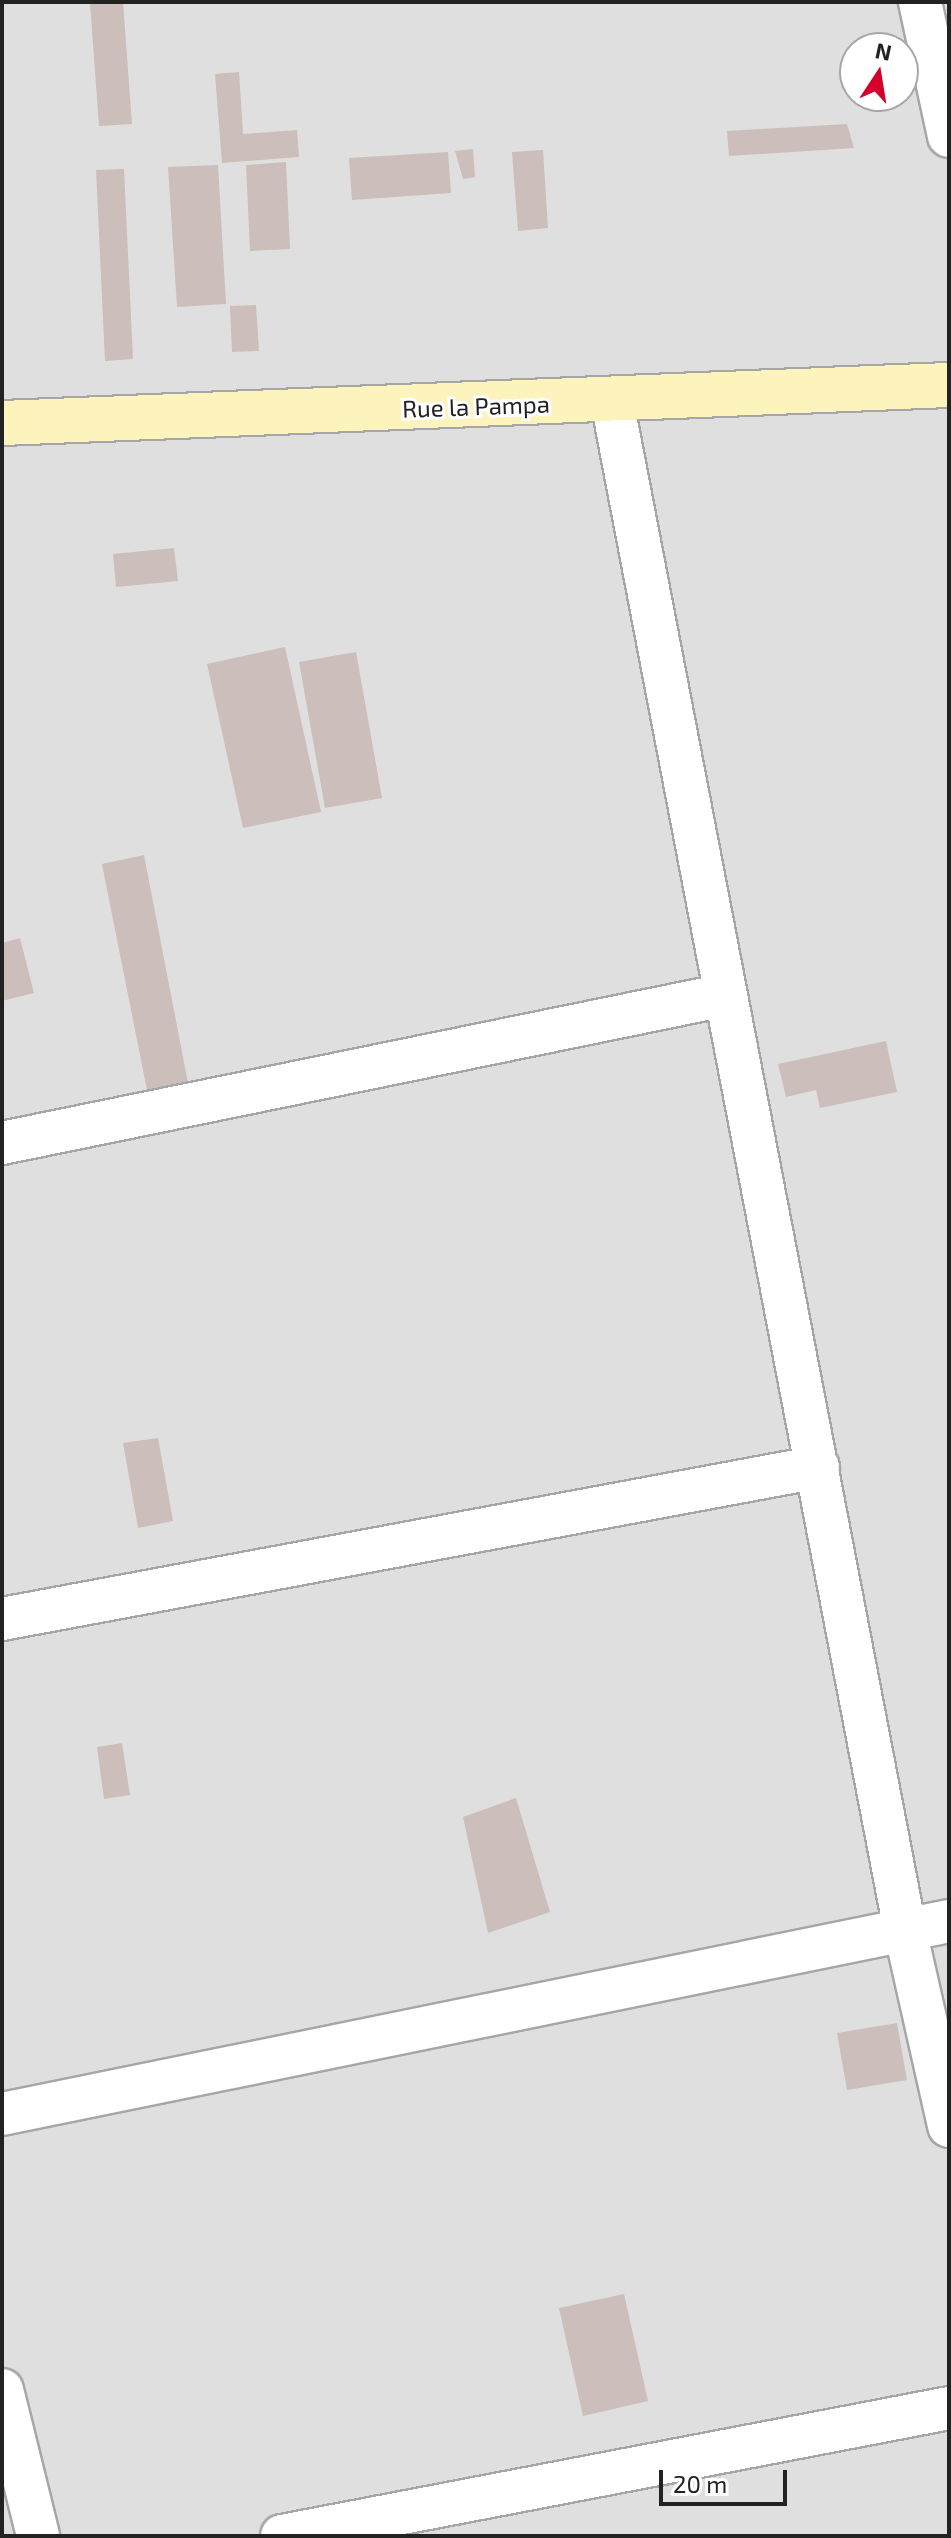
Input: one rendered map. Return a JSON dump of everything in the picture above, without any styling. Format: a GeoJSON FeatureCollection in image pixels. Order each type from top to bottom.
{"type":"FeatureCollection","features":[{"type":"Feature","properties":{"kind":"street"},"geometry":{"type":"LineString","coordinates":[[920,2],[949,136]]}},
{"type":"Feature","properties":{"kind":"street","name":"Rue la Pampa"},"geometry":{"type":"LineString","coordinates":[[2,423],[612,401],[949,385]]}},
{"type":"Feature","properties":{"kind":"street"},"geometry":{"type":"LineString","coordinates":[[612,401],[905,1930],[949,2126]]}},
{"type":"Feature","properties":{"kind":"street"},"geometry":{"type":"LineString","coordinates":[[2,1143],[725,995]]}},
{"type":"Feature","properties":{"kind":"street"},"geometry":{"type":"LineString","coordinates":[[2,1619],[818,1467]]}},
{"type":"Feature","properties":{"kind":"street"},"geometry":{"type":"LineString","coordinates":[[2,2114],[949,1921]]}},
{"type":"Feature","properties":{"kind":"street"},"geometry":{"type":"LineString","coordinates":[[2,2390],[38,2536]]}},
{"type":"Feature","properties":{"kind":"street"},"geometry":{"type":"LineString","coordinates":[[282,2536],[949,2408]]}},
{"type":"Feature","properties":{"kind":"shaded area"},"geometry":{"type":"Polygon","coordinates":[[[2,2],[949,2],[949,2536],[2,2536],[2,2]]]}},
{"type":"Feature","properties":{"kind":"building"},"geometry":{"type":"Polygon","coordinates":[[[123,2],[132,124],[99,126],[90,3],[123,2]]]}},
{"type":"Feature","properties":{"kind":"building"},"geometry":{"type":"Polygon","coordinates":[[[239,72],[243,134],[297,130],[299,157],[222,163],[215,74],[239,72]]]}},
{"type":"Feature","properties":{"kind":"building"},"geometry":{"type":"Polygon","coordinates":[[[847,124],[854,148],[729,156],[727,131],[847,124]]]}},
{"type":"Feature","properties":{"kind":"building"},"geometry":{"type":"Polygon","coordinates":[[[473,149],[475,177],[463,179],[455,151],[473,149]]]}},
{"type":"Feature","properties":{"kind":"building"},"geometry":{"type":"Polygon","coordinates":[[[543,150],[548,228],[518,231],[512,152],[543,150]]]}},
{"type":"Feature","properties":{"kind":"building"},"geometry":{"type":"Polygon","coordinates":[[[448,152],[451,193],[352,200],[349,158],[448,152]]]}},
{"type":"Feature","properties":{"kind":"building"},"geometry":{"type":"Polygon","coordinates":[[[286,162],[290,249],[250,251],[246,165],[286,162]]]}},
{"type":"Feature","properties":{"kind":"building"},"geometry":{"type":"Polygon","coordinates":[[[218,165],[226,304],[177,307],[168,167],[218,165]]]}},
{"type":"Feature","properties":{"kind":"building"},"geometry":{"type":"Polygon","coordinates":[[[124,169],[133,359],[105,361],[96,170],[124,169]]]}},
{"type":"Feature","properties":{"kind":"building"},"geometry":{"type":"Polygon","coordinates":[[[256,305],[259,351],[232,352],[230,306],[256,305]]]}},
{"type":"Feature","properties":{"kind":"building"},"geometry":{"type":"Polygon","coordinates":[[[174,548],[178,581],[116,587],[113,554],[174,548]]]}},
{"type":"Feature","properties":{"kind":"building"},"geometry":{"type":"Polygon","coordinates":[[[285,647],[321,812],[243,828],[207,664],[285,647]]]}},
{"type":"Feature","properties":{"kind":"building"},"geometry":{"type":"Polygon","coordinates":[[[356,652],[382,798],[325,808],[299,662],[356,652]]]}},
{"type":"Feature","properties":{"kind":"building"},"geometry":{"type":"Polygon","coordinates":[[[144,855],[188,1083],[147,1090],[102,864],[144,855]]]}},
{"type":"Feature","properties":{"kind":"building"},"geometry":{"type":"Polygon","coordinates":[[[20,938],[34,993],[2,1001],[2,943],[20,938]]]}},
{"type":"Feature","properties":{"kind":"building"},"geometry":{"type":"Polygon","coordinates":[[[886,1041],[897,1092],[820,1108],[816,1090],[786,1097],[778,1064],[886,1041]]]}},
{"type":"Feature","properties":{"kind":"building"},"geometry":{"type":"Polygon","coordinates":[[[158,1438],[173,1521],[138,1528],[123,1443],[158,1438]]]}},
{"type":"Feature","properties":{"kind":"building"},"geometry":{"type":"Polygon","coordinates":[[[122,1743],[130,1795],[104,1799],[97,1747],[122,1743]]]}},
{"type":"Feature","properties":{"kind":"building"},"geometry":{"type":"Polygon","coordinates":[[[516,1798],[550,1912],[488,1933],[463,1817],[516,1798]]]}},
{"type":"Feature","properties":{"kind":"building"},"geometry":{"type":"Polygon","coordinates":[[[897,2023],[907,2080],[847,2090],[837,2033],[897,2023]]]}},
{"type":"Feature","properties":{"kind":"building"},"geometry":{"type":"Polygon","coordinates":[[[624,2294],[648,2401],[583,2416],[559,2308],[624,2294]]]}}]}
